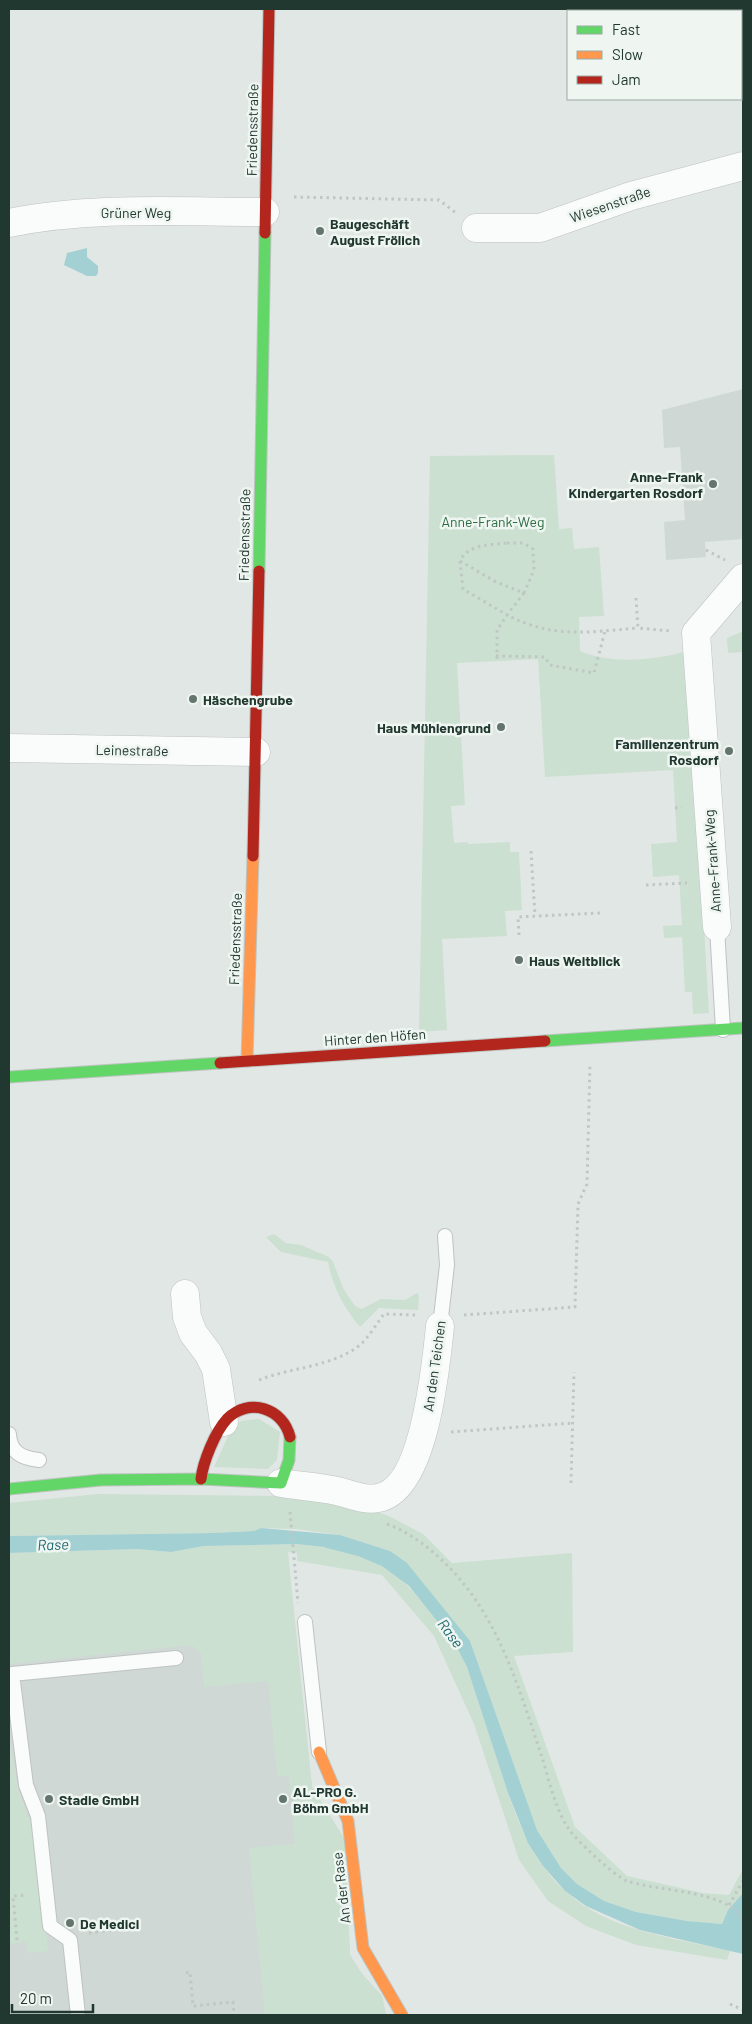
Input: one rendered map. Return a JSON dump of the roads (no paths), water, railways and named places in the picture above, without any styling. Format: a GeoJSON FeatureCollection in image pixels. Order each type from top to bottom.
{"type":"FeatureCollection","features":[{"type":"Feature","properties":{"kind":"street","name":"Friedensstraße"},"geometry":{"type":"LineString","coordinates":[[247,1061],[256,752],[269,9]]}},
{"type":"Feature","properties":{"kind":"street","name":"Wiesenstraße"},"geometry":{"type":"LineString","coordinates":[[476,228],[540,228],[631,196],[743,166]]}},
{"type":"Feature","properties":{"kind":"street","name":"Grüner Weg"},"geometry":{"type":"LineString","coordinates":[[9,223],[67,213],[265,204]]}},
{"type":"Feature","properties":{"kind":"street","name":"Anne-Frank-Weg"},"geometry":{"type":"LineString","coordinates":[[717,927],[696,633],[743,578]]}},
{"type":"Feature","properties":{"kind":"street","name":"Leinestraße"},"geometry":{"type":"LineString","coordinates":[[9,748],[256,752]]}},
{"type":"Feature","properties":{"kind":"street","name":"Hinter den Höfen"},"geometry":{"type":"LineString","coordinates":[[9,1077],[743,1028]]}},
{"type":"Feature","properties":{"kind":"street"},"geometry":{"type":"LineString","coordinates":[[186,1294],[190,1325],[193,1333],[212,1361],[221,1395],[224,1422]]}},
{"type":"Feature","properties":{"kind":"street","name":"An den Teichen"},"geometry":{"type":"LineString","coordinates":[[9,1489],[101,1480],[201,1479],[280,1483],[336,1491],[366,1499],[389,1495],[396,1490],[405,1477],[423,1434],[436,1374],[440,1321]]}},
{"type":"Feature","properties":{"kind":"street"},"geometry":{"type":"LineString","coordinates":[[201,1479],[202,1466],[224,1422],[232,1415],[254,1408],[274,1412],[281,1418],[290,1435],[291,1447],[286,1471],[280,1483]]}},
{"type":"Feature","properties":{"kind":"street","name":"An der Rase"},"geometry":{"type":"LineString","coordinates":[[319,1752],[348,1821],[363,1948],[402,2015]]}},
{"type":"Feature","properties":{"kind":"lane","name":"Anne-Frank-Weg"},"geometry":{"type":"LineString","coordinates":[[717,927],[723,1030]]}},
{"type":"Feature","properties":{"kind":"lane","name":"An den Teichen"},"geometry":{"type":"LineString","coordinates":[[440,1321],[447,1266],[445,1236]]}},
{"type":"Feature","properties":{"kind":"lane"},"geometry":{"type":"LineString","coordinates":[[9,1434],[10,1444],[18,1454],[39,1460]]}},
{"type":"Feature","properties":{"kind":"lane"},"geometry":{"type":"LineString","coordinates":[[305,1622],[319,1752]]}},
{"type":"Feature","properties":{"kind":"lane"},"geometry":{"type":"LineString","coordinates":[[78,2015],[70,1940],[50,1926],[38,1816],[26,1786],[10,1674],[176,1658]]}},
{"type":"Feature","properties":{"kind":"water"},"geometry":{"type":"Polygon","coordinates":[[[87,248],[87,257],[98,266],[96,276],[87,276],[64,265],[67,253],[87,248]]]}},
{"type":"Feature","properties":{"kind":"water","name":"Rase"},"geometry":{"type":"Polygon","coordinates":[[[261,1528],[340,1535],[390,1551],[407,1563],[470,1641],[537,1830],[561,1868],[577,1884],[604,1901],[636,1912],[687,1921],[722,1924],[728,1910],[743,1893],[743,1954],[640,1930],[586,1906],[565,1891],[543,1866],[528,1843],[508,1793],[467,1667],[454,1642],[409,1586],[382,1566],[358,1556],[323,1547],[297,1544],[204,1546],[171,1552],[137,1549],[9,1553],[9,1536],[213,1533],[254,1531],[261,1528]]]}},
{"type":"Feature","properties":{"kind":"place","name":"Baugeschäft August Frölich"},"geometry":{"type":"Point","coordinates":[320,231]}},
{"type":"Feature","properties":{"kind":"place","name":"Anne-Frank Kindergarten Rosdorf"},"geometry":{"type":"Point","coordinates":[713,484]}},
{"type":"Feature","properties":{"kind":"place","name":"Häschengrube"},"geometry":{"type":"Point","coordinates":[193,699]}},
{"type":"Feature","properties":{"kind":"place","name":"Haus Mühlengrund"},"geometry":{"type":"Point","coordinates":[501,727]}},
{"type":"Feature","properties":{"kind":"place","name":"Familienzentrum Rosdorf"},"geometry":{"type":"Point","coordinates":[729,751]}},
{"type":"Feature","properties":{"kind":"place","name":"Haus Weitblick"},"geometry":{"type":"Point","coordinates":[519,960]}},
{"type":"Feature","properties":{"kind":"place","name":"Stadie GmbH"},"geometry":{"type":"Point","coordinates":[49,1799]}},
{"type":"Feature","properties":{"kind":"place","name":"AL-PRO G. Böhm GmbH"},"geometry":{"type":"Point","coordinates":[283,1799]}},
{"type":"Feature","properties":{"kind":"place","name":"De Medici"},"geometry":{"type":"Point","coordinates":[70,1923]}}]}
